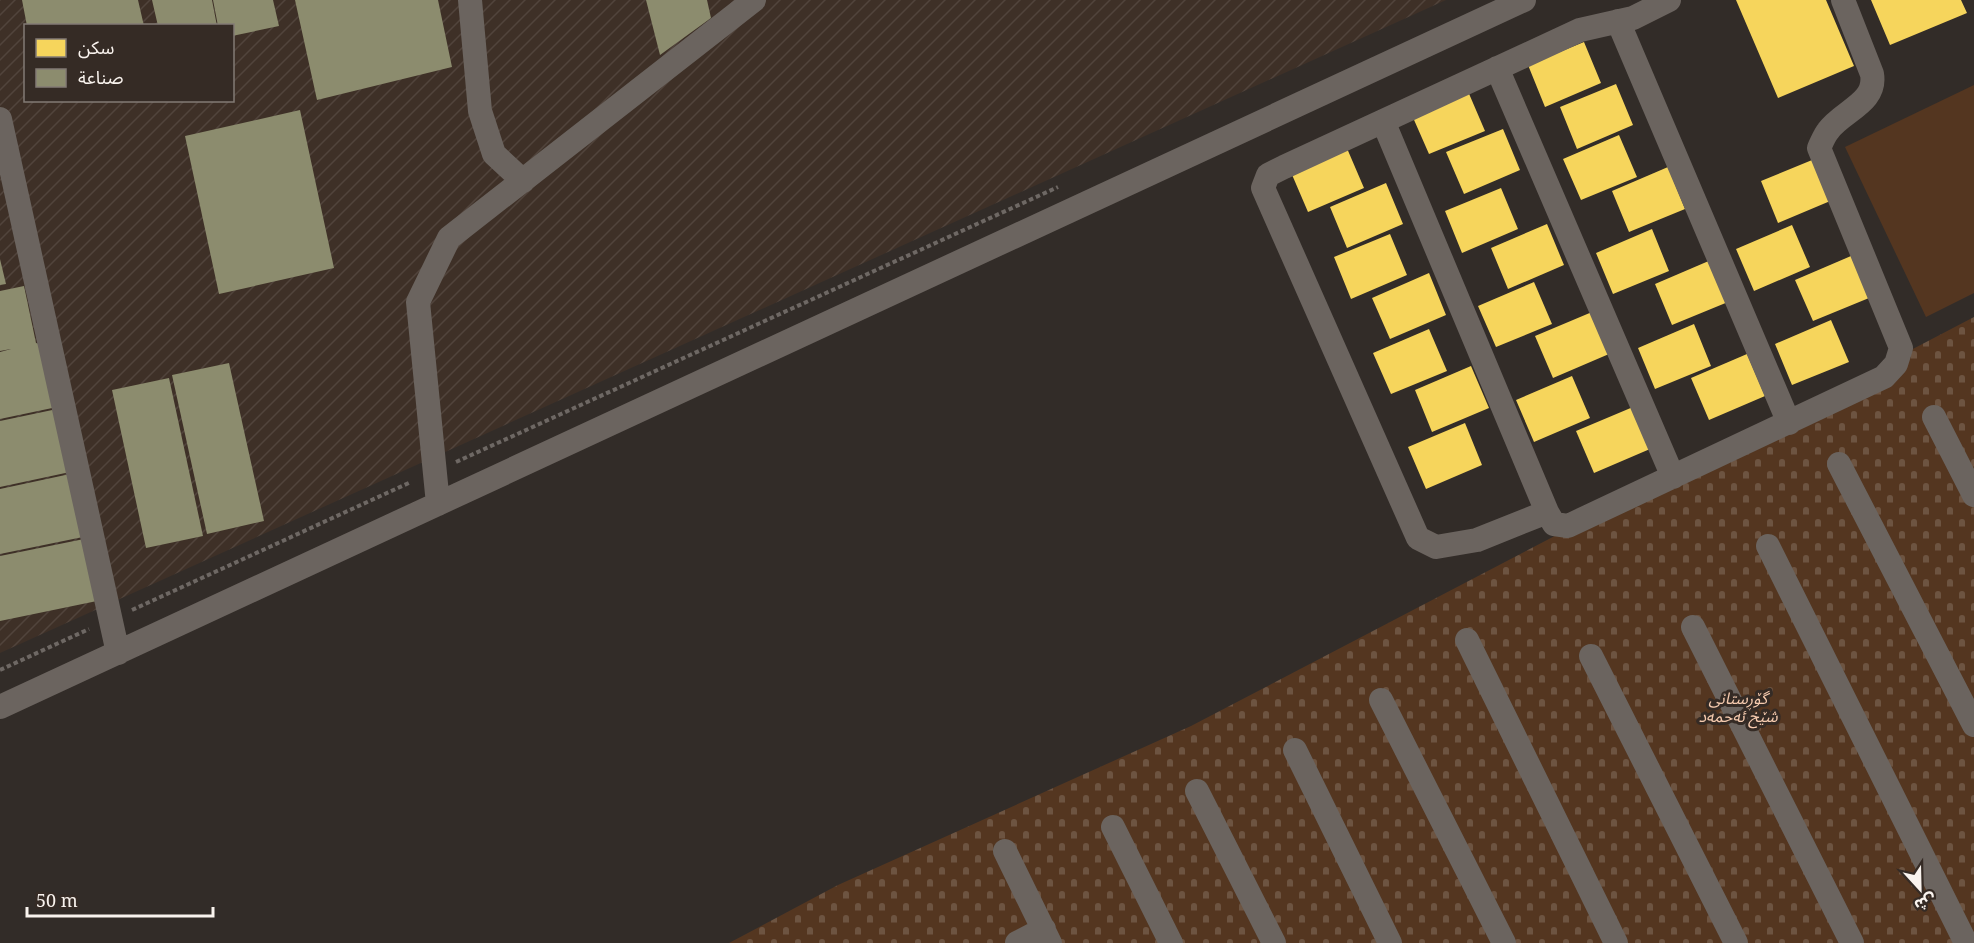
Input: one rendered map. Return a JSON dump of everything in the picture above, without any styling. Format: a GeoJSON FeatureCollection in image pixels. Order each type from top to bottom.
{"type":"FeatureCollection","features":[{"type":"Feature","properties":{"kind":"street"},"geometry":{"type":"LineString","coordinates":[[470,0],[480,111],[494,154],[523,181]]}},
{"type":"Feature","properties":{"kind":"street"},"geometry":{"type":"LineString","coordinates":[[438,504],[433,472],[418,302],[449,238],[754,0]]}},
{"type":"Feature","properties":{"kind":"street"},"geometry":{"type":"LineString","coordinates":[[0,707],[1524,0]]}},
{"type":"Feature","properties":{"kind":"street"},"geometry":{"type":"LineString","coordinates":[[1547,512],[1477,540],[1436,547],[1418,538],[1263,188],[1269,175],[1497,68],[1580,30],[1634,18],[1669,0]]}},
{"type":"Feature","properties":{"kind":"street"},"geometry":{"type":"LineString","coordinates":[[1383,121],[1547,512],[1554,524],[1568,526],[1884,377],[1896,364],[1901,348],[1819,148],[1827,131],[1867,97],[1874,82],[1843,0]]}},
{"type":"Feature","properties":{"kind":"street"},"geometry":{"type":"LineString","coordinates":[[1618,21],[1789,423]]}},
{"type":"Feature","properties":{"kind":"street"},"geometry":{"type":"LineString","coordinates":[[1497,68],[1673,477]]}},
{"type":"Feature","properties":{"kind":"street"},"geometry":{"type":"LineString","coordinates":[[1,132],[118,653]]}},
{"type":"Feature","properties":{"kind":"street"},"geometry":{"type":"LineString","coordinates":[[1934,417],[1974,495]]}},
{"type":"Feature","properties":{"kind":"street"},"geometry":{"type":"LineString","coordinates":[[1839,464],[1974,725]]}},
{"type":"Feature","properties":{"kind":"street"},"geometry":{"type":"LineString","coordinates":[[1767,546],[1966,943]]}},
{"type":"Feature","properties":{"kind":"street"},"geometry":{"type":"LineString","coordinates":[[1693,627],[1852,943]]}},
{"type":"Feature","properties":{"kind":"street"},"geometry":{"type":"LineString","coordinates":[[1467,640],[1616,943]]}},
{"type":"Feature","properties":{"kind":"street"},"geometry":{"type":"LineString","coordinates":[[1591,656],[1736,943]]}},
{"type":"Feature","properties":{"kind":"street"},"geometry":{"type":"LineString","coordinates":[[1382,700],[1504,943]]}},
{"type":"Feature","properties":{"kind":"street"},"geometry":{"type":"LineString","coordinates":[[1295,750],[1390,943]]}},
{"type":"Feature","properties":{"kind":"street"},"geometry":{"type":"LineString","coordinates":[[1197,791],[1274,943]]}},
{"type":"Feature","properties":{"kind":"street"},"geometry":{"type":"LineString","coordinates":[[1113,827],[1171,943]]}},
{"type":"Feature","properties":{"kind":"street"},"geometry":{"type":"LineString","coordinates":[[1005,851],[1047,936],[1017,943]]}},
{"type":"Feature","properties":{"kind":"path"},"geometry":{"type":"LineString","coordinates":[[0,670],[1065,183]]}},
{"type":"Feature","properties":{"kind":"shaded area"},"geometry":{"type":"Polygon","coordinates":[[[0,0],[1446,0],[0,653],[0,0]]]}},
{"type":"Feature","properties":{"kind":"green space"},"geometry":{"type":"Polygon","coordinates":[[[1974,85],[1974,293],[1926,317],[1845,147],[1974,85]]]}},
{"type":"Feature","properties":{"kind":"green space","name":"گۆڕستانی شێخ ئەحمەد"},"geometry":{"type":"Polygon","coordinates":[[[1974,317],[1974,943],[729,943],[838,885],[1191,726],[1974,317]]]}},
{"type":"Feature","properties":{"kind":"building: سكن"},"geometry":{"type":"Polygon","coordinates":[[[1736,0],[1826,0],[1854,66],[1778,98],[1736,0]]]}},
{"type":"Feature","properties":{"kind":"building: سكن"},"geometry":{"type":"Polygon","coordinates":[[[1871,0],[1961,0],[1967,13],[1890,45],[1871,0]]]}},
{"type":"Feature","properties":{"kind":"building: سكن"},"geometry":{"type":"Polygon","coordinates":[[[1584,42],[1601,83],[1545,107],[1528,65],[1584,42]]]}},
{"type":"Feature","properties":{"kind":"building: سكن"},"geometry":{"type":"Polygon","coordinates":[[[1616,84],[1633,125],[1577,149],[1560,107],[1616,84]]]}},
{"type":"Feature","properties":{"kind":"building: سكن"},"geometry":{"type":"Polygon","coordinates":[[[1467,89],[1485,131],[1429,154],[1411,113],[1467,89]]]}},
{"type":"Feature","properties":{"kind":"building: سكن"},"geometry":{"type":"Polygon","coordinates":[[[1503,129],[1520,170],[1464,194],[1446,152],[1503,129]]]}},
{"type":"Feature","properties":{"kind":"building: سكن"},"geometry":{"type":"Polygon","coordinates":[[[1619,135],[1637,177],[1581,200],[1563,159],[1619,135]]]}},
{"type":"Feature","properties":{"kind":"building: سكن"},"geometry":{"type":"Polygon","coordinates":[[[1346,146],[1364,188],[1308,212],[1290,170],[1346,146]]]}},
{"type":"Feature","properties":{"kind":"building: سكن"},"geometry":{"type":"Polygon","coordinates":[[[1817,158],[1835,199],[1778,223],[1761,181],[1817,158]]]}},
{"type":"Feature","properties":{"kind":"building: سكن"},"geometry":{"type":"Polygon","coordinates":[[[1668,167],[1685,209],[1629,232],[1612,191],[1668,167]]]}},
{"type":"Feature","properties":{"kind":"building: سكن"},"geometry":{"type":"Polygon","coordinates":[[[1386,183],[1403,224],[1347,248],[1330,207],[1386,183]]]}},
{"type":"Feature","properties":{"kind":"building: سكن"},"geometry":{"type":"Polygon","coordinates":[[[1501,188],[1518,229],[1462,253],[1445,211],[1501,188]]]}},
{"type":"Feature","properties":{"kind":"building: سكن"},"geometry":{"type":"Polygon","coordinates":[[[1547,224],[1564,265],[1508,289],[1491,248],[1547,224]]]}},
{"type":"Feature","properties":{"kind":"building: سكن"},"geometry":{"type":"Polygon","coordinates":[[[1792,225],[1810,267],[1754,291],[1736,249],[1792,225]]]}},
{"type":"Feature","properties":{"kind":"building: سكن"},"geometry":{"type":"Polygon","coordinates":[[[1652,229],[1669,271],[1613,294],[1596,253],[1652,229]]]}},
{"type":"Feature","properties":{"kind":"building: سكن"},"geometry":{"type":"Polygon","coordinates":[[[1390,234],[1407,275],[1351,299],[1334,257],[1390,234]]]}},
{"type":"Feature","properties":{"kind":"building: سكن"},"geometry":{"type":"Polygon","coordinates":[[[1851,256],[1869,298],[1813,321],[1795,280],[1851,256]]]}},
{"type":"Feature","properties":{"kind":"building: سكن"},"geometry":{"type":"Polygon","coordinates":[[[1711,260],[1728,302],[1672,325],[1655,284],[1711,260]]]}},
{"type":"Feature","properties":{"kind":"building: سكن"},"geometry":{"type":"Polygon","coordinates":[[[1429,273],[1446,315],[1390,339],[1372,298],[1429,273]]]}},
{"type":"Feature","properties":{"kind":"building: سكن"},"geometry":{"type":"Polygon","coordinates":[[[1534,282],[1552,324],[1496,347],[1478,306],[1534,282]]]}},
{"type":"Feature","properties":{"kind":"building: سكن"},"geometry":{"type":"Polygon","coordinates":[[[1592,312],[1609,354],[1553,378],[1535,336],[1592,312]]]}},
{"type":"Feature","properties":{"kind":"building: سكن"},"geometry":{"type":"Polygon","coordinates":[[[1831,320],[1849,362],[1792,385],[1775,344],[1831,320]]]}},
{"type":"Feature","properties":{"kind":"building: سكن"},"geometry":{"type":"Polygon","coordinates":[[[1694,324],[1711,366],[1655,389],[1638,348],[1694,324]]]}},
{"type":"Feature","properties":{"kind":"building: سكن"},"geometry":{"type":"Polygon","coordinates":[[[1429,329],[1447,371],[1391,394],[1373,353],[1429,329]]]}},
{"type":"Feature","properties":{"kind":"building: سكن"},"geometry":{"type":"Polygon","coordinates":[[[1747,354],[1765,396],[1709,420],[1691,378],[1747,354]]]}},
{"type":"Feature","properties":{"kind":"building: سكن"},"geometry":{"type":"Polygon","coordinates":[[[1471,366],[1489,408],[1432,432],[1415,390],[1471,366]]]}},
{"type":"Feature","properties":{"kind":"building: سكن"},"geometry":{"type":"Polygon","coordinates":[[[1572,376],[1590,418],[1534,442],[1516,400],[1572,376]]]}},
{"type":"Feature","properties":{"kind":"building: سكن"},"geometry":{"type":"Polygon","coordinates":[[[1633,407],[1650,449],[1594,473],[1576,431],[1633,407]]]}},
{"type":"Feature","properties":{"kind":"building: سكن"},"geometry":{"type":"Polygon","coordinates":[[[1465,423],[1482,465],[1426,489],[1408,447],[1465,423]]]}},
{"type":"Feature","properties":{"kind":"building: صناعة"},"geometry":{"type":"Polygon","coordinates":[[[22,0],[138,0],[144,24],[27,24],[22,0]]]}},
{"type":"Feature","properties":{"kind":"building: صناعة"},"geometry":{"type":"Polygon","coordinates":[[[152,0],[212,0],[217,24],[158,24],[152,0]]]}},
{"type":"Feature","properties":{"kind":"building: صناعة"},"geometry":{"type":"Polygon","coordinates":[[[213,0],[273,0],[279,26],[234,36],[234,24],[218,24],[213,0]]]}},
{"type":"Feature","properties":{"kind":"building: صناعة"},"geometry":{"type":"Polygon","coordinates":[[[295,0],[438,0],[452,67],[317,100],[295,0]]]}},
{"type":"Feature","properties":{"kind":"building: صناعة"},"geometry":{"type":"Polygon","coordinates":[[[646,0],[707,0],[711,18],[660,55],[646,0]]]}},
{"type":"Feature","properties":{"kind":"building: صناعة"},"geometry":{"type":"Polygon","coordinates":[[[300,110],[334,268],[219,294],[185,136],[300,110]]]}},
{"type":"Feature","properties":{"kind":"building: صناعة"},"geometry":{"type":"Polygon","coordinates":[[[0,259],[6,284],[0,285],[0,259]]]}},
{"type":"Feature","properties":{"kind":"building: صناعة"},"geometry":{"type":"Polygon","coordinates":[[[24,286],[36,343],[44,345],[57,407],[0,419],[0,352],[11,349],[0,351],[0,291],[24,286]]]}},
{"type":"Feature","properties":{"kind":"building: صناعة"},"geometry":{"type":"Polygon","coordinates":[[[229,363],[264,521],[207,534],[172,375],[229,363]]]}},
{"type":"Feature","properties":{"kind":"building: صناعة"},"geometry":{"type":"Polygon","coordinates":[[[169,378],[203,536],[146,548],[112,390],[169,378]]]}},
{"type":"Feature","properties":{"kind":"building: صناعة"},"geometry":{"type":"Polygon","coordinates":[[[57,409],[70,472],[0,487],[0,421],[57,409]]]}},
{"type":"Feature","properties":{"kind":"building: صناعة"},"geometry":{"type":"Polygon","coordinates":[[[70,474],[83,537],[0,554],[0,489],[70,474]]]}},
{"type":"Feature","properties":{"kind":"building: صناعة"},"geometry":{"type":"Polygon","coordinates":[[[84,539],[97,601],[0,621],[0,556],[84,539]]]}}]}
